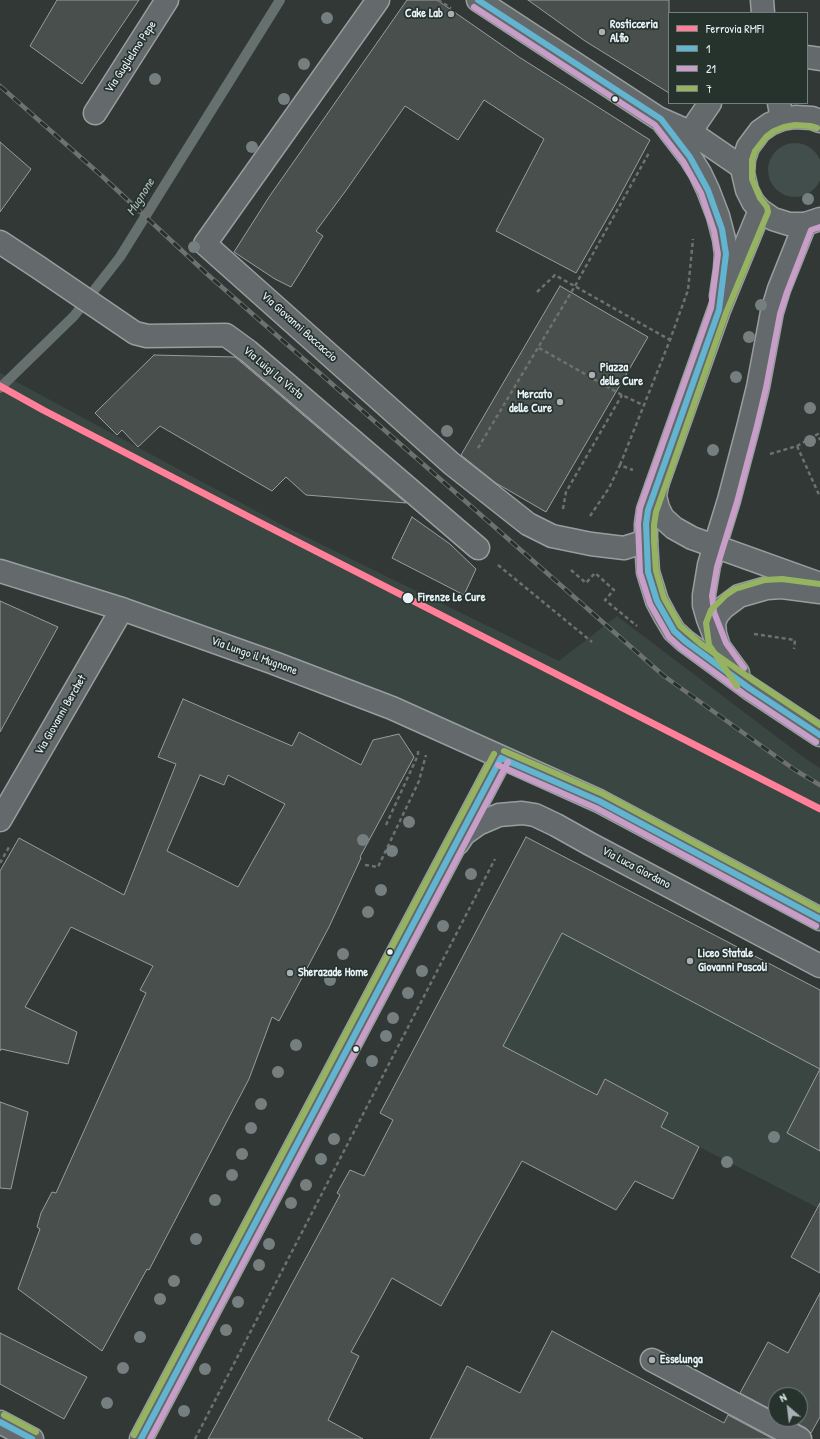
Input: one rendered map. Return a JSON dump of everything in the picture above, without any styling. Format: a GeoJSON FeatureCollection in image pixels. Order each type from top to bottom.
{"type":"FeatureCollection","features":[{"type":"Feature","properties":{"kind":"street","name":"Via Guglielmo Pepe"},"geometry":{"type":"LineString","coordinates":[[95,113],[167,0]]}},
{"type":"Feature","properties":{"kind":"street","name":"Via Giovanni Boccaccio"},"geometry":{"type":"LineString","coordinates":[[378,0],[205,244],[463,473],[528,524],[552,536],[616,548],[629,547],[646,541]]}},
{"type":"Feature","properties":{"kind":"street"},"geometry":{"type":"LineString","coordinates":[[478,0],[661,119],[692,134],[743,168]]}},
{"type":"Feature","properties":{"kind":"street"},"geometry":{"type":"LineString","coordinates":[[762,0],[763,12]]}},
{"type":"Feature","properties":{"kind":"street"},"geometry":{"type":"LineString","coordinates":[[808,57],[820,59]]}},
{"type":"Feature","properties":{"kind":"street"},"geometry":{"type":"LineString","coordinates":[[692,134],[697,122],[709,104]]}},
{"type":"Feature","properties":{"kind":"street"},"geometry":{"type":"LineString","coordinates":[[812,222],[790,224],[781,222],[773,219],[760,210],[753,202],[747,190],[743,168],[746,153],[754,138],[780,111],[795,117],[812,118],[820,121]]}},
{"type":"Feature","properties":{"kind":"street"},"geometry":{"type":"LineString","coordinates":[[661,119],[690,157],[700,173],[718,216],[726,254],[719,310]]}},
{"type":"Feature","properties":{"kind":"street"},"geometry":{"type":"LineString","coordinates":[[760,210],[719,310],[648,510],[646,524],[648,572],[657,601],[674,631],[696,650],[749,688],[820,735]]}},
{"type":"Feature","properties":{"kind":"street"},"geometry":{"type":"LineString","coordinates":[[749,688],[717,643],[704,605],[704,595],[709,565],[729,500],[758,388],[772,312],[784,274],[812,222]]}},
{"type":"Feature","properties":{"kind":"street","name":"Via Luigi La Vista"},"geometry":{"type":"LineString","coordinates":[[0,242],[38,266],[134,333],[147,336],[226,335],[248,351],[478,548]]}},
{"type":"Feature","properties":{"kind":"street"},"geometry":{"type":"LineString","coordinates":[[658,485],[655,496],[663,518],[683,534],[820,584]]}},
{"type":"Feature","properties":{"kind":"street","name":"Via Lungo il Mugnone"},"geometry":{"type":"LineString","coordinates":[[0,571],[122,609],[274,663],[392,708],[599,801],[820,919]]}},
{"type":"Feature","properties":{"kind":"street"},"geometry":{"type":"LineString","coordinates":[[717,643],[714,628],[717,615],[727,604],[739,596],[766,588],[782,587],[820,592]]}},
{"type":"Feature","properties":{"kind":"street","name":"Via Giovanni Berchet"},"geometry":{"type":"LineString","coordinates":[[0,820],[122,609]]}},
{"type":"Feature","properties":{"kind":"street"},"geometry":{"type":"LineString","coordinates":[[141,1439],[501,758]]}},
{"type":"Feature","properties":{"kind":"street","name":"Via Luca Giordano"},"geometry":{"type":"LineString","coordinates":[[453,848],[464,834],[486,820],[504,814],[522,813],[535,815],[820,966]]}},
{"type":"Feature","properties":{"kind":"street"},"geometry":{"type":"LineString","coordinates":[[652,1360],[800,1439]]}},
{"type":"Feature","properties":{"kind":"street"},"geometry":{"type":"LineString","coordinates":[[0,1422],[32,1439]]}},
{"type":"Feature","properties":{"kind":"path"},"geometry":{"type":"LineString","coordinates":[[463,473],[575,286],[650,150],[655,154]]}},
{"type":"Feature","properties":{"kind":"path"},"geometry":{"type":"LineString","coordinates":[[609,488],[620,465],[670,340],[688,290],[693,248],[693,232]]}},
{"type":"Feature","properties":{"kind":"path"},"geometry":{"type":"LineString","coordinates":[[537,292],[555,275],[670,340]]}},
{"type":"Feature","properties":{"kind":"path"},"geometry":{"type":"LineString","coordinates":[[539,348],[622,395],[643,405]]}},
{"type":"Feature","properties":{"kind":"path"},"geometry":{"type":"LineString","coordinates":[[563,513],[566,492],[622,395]]}},
{"type":"Feature","properties":{"kind":"path"},"geometry":{"type":"LineString","coordinates":[[820,440],[819,433],[797,446],[820,497]]}},
{"type":"Feature","properties":{"kind":"path"},"geometry":{"type":"LineString","coordinates":[[620,465],[634,470]]}},
{"type":"Feature","properties":{"kind":"path"},"geometry":{"type":"LineString","coordinates":[[478,548],[553,608],[592,642]]}},
{"type":"Feature","properties":{"kind":"path"},"geometry":{"type":"LineString","coordinates":[[754,634],[795,640],[794,649]]}},
{"type":"Feature","properties":{"kind":"path"},"geometry":{"type":"LineString","coordinates":[[386,825],[418,755],[418,749]]}},
{"type":"Feature","properties":{"kind":"path"},"geometry":{"type":"LineString","coordinates":[[365,865],[378,867],[419,781],[424,767]]}},
{"type":"Feature","properties":{"kind":"path"},"geometry":{"type":"LineString","coordinates":[[195,1439],[495,859]]}},
{"type":"Feature","properties":{"kind":"shaded area"},"geometry":{"type":"Polygon","coordinates":[[[790,143],[800,143],[810,147],[818,155],[820,160],[821,178],[818,185],[810,193],[800,197],[790,197],[780,193],[772,185],[768,175],[768,165],[772,155],[780,147],[790,143]]]}},
{"type":"Feature","properties":{"kind":"shaded area"},"geometry":{"type":"Polygon","coordinates":[[[0,373],[284,526],[559,661],[617,616],[820,768],[820,919],[515,759],[0,570],[0,373]]]}},
{"type":"Feature","properties":{"kind":"shaded area"},"geometry":{"type":"Polygon","coordinates":[[[526,837],[820,990],[820,1209],[503,1046],[526,837]]]}},
{"type":"Feature","properties":{"kind":"building"},"geometry":{"type":"Polygon","coordinates":[[[57,0],[139,0],[82,84],[30,46],[57,0]]]}},
{"type":"Feature","properties":{"kind":"building"},"geometry":{"type":"Polygon","coordinates":[[[407,0],[437,0],[519,57],[650,140],[576,273],[496,231],[544,139],[484,100],[458,140],[405,106],[316,231],[323,236],[291,287],[275,279],[234,252],[269,197],[407,0]]]}},
{"type":"Feature","properties":{"kind":"building"},"geometry":{"type":"Polygon","coordinates":[[[528,0],[669,0],[668,92],[585,41],[528,0]]]}},
{"type":"Feature","properties":{"kind":"building"},"geometry":{"type":"Polygon","coordinates":[[[0,142],[31,169],[0,212],[0,142]]]}},
{"type":"Feature","properties":{"kind":"building"},"geometry":{"type":"Polygon","coordinates":[[[560,286],[648,337],[546,512],[496,483],[461,455],[560,286]]]}},
{"type":"Feature","properties":{"kind":"building"},"geometry":{"type":"Polygon","coordinates":[[[154,355],[235,357],[406,503],[306,495],[286,477],[272,491],[160,426],[138,447],[122,430],[117,435],[95,413],[154,355]]]}},
{"type":"Feature","properties":{"kind":"building"},"geometry":{"type":"Polygon","coordinates":[[[412,517],[450,544],[476,569],[464,595],[392,558],[412,517]]]}},
{"type":"Feature","properties":{"kind":"building"},"geometry":{"type":"Polygon","coordinates":[[[0,601],[58,627],[0,732],[0,601]]]}},
{"type":"Feature","properties":{"kind":"building"},"geometry":{"type":"Polygon","coordinates":[[[183,699],[292,746],[299,732],[361,765],[373,740],[399,734],[414,757],[360,857],[361,858],[329,927],[279,1021],[272,1017],[249,1079],[149,1270],[147,1269],[102,1351],[18,1289],[40,1229],[37,1227],[41,1213],[52,1192],[56,1193],[146,993],[140,990],[153,966],[71,927],[25,1007],[77,1032],[68,1064],[1,1049],[0,1051],[0,871],[19,838],[124,895],[176,764],[158,757],[183,699]],[[200,775],[167,851],[238,887],[285,804],[228,775],[224,785],[200,775]]]}},
{"type":"Feature","properties":{"kind":"building"},"geometry":{"type":"Polygon","coordinates":[[[526,837],[820,990],[820,1069],[562,933],[503,1046],[597,1095],[605,1079],[668,1113],[661,1127],[699,1147],[673,1199],[635,1181],[616,1210],[522,1161],[441,1306],[392,1278],[351,1352],[359,1356],[328,1420],[363,1439],[208,1439],[340,1195],[337,1193],[350,1170],[364,1176],[393,1120],[380,1113],[526,837]]]}},
{"type":"Feature","properties":{"kind":"building"},"geometry":{"type":"Polygon","coordinates":[[[820,1069],[820,1151],[787,1133],[820,1069]]]}},
{"type":"Feature","properties":{"kind":"building"},"geometry":{"type":"Polygon","coordinates":[[[0,1102],[28,1112],[11,1189],[0,1188],[0,1102]]]}},
{"type":"Feature","properties":{"kind":"building"},"geometry":{"type":"Polygon","coordinates":[[[820,1203],[820,1273],[791,1257],[820,1203]]]}},
{"type":"Feature","properties":{"kind":"building"},"geometry":{"type":"Polygon","coordinates":[[[820,1293],[820,1417],[811,1433],[804,1427],[808,1427],[808,1387],[768,1387],[768,1408],[740,1393],[768,1342],[788,1353],[820,1293]]]}},
{"type":"Feature","properties":{"kind":"building"},"geometry":{"type":"Polygon","coordinates":[[[552,1331],[724,1423],[728,1415],[773,1439],[430,1439],[467,1366],[520,1393],[552,1331]]]}},
{"type":"Feature","properties":{"kind":"building"},"geometry":{"type":"Polygon","coordinates":[[[0,1333],[87,1377],[64,1419],[0,1384],[0,1333]]]}},
{"type":"Feature","properties":{"kind":"waterway","name":"Mugnone"},"geometry":{"type":"LineString","coordinates":[[0,388],[74,316],[120,257],[280,0]]}},
{"type":"Feature","properties":{"kind":"railway"},"geometry":{"type":"LineString","coordinates":[[0,86],[103,177],[207,274],[664,676],[795,770],[820,785]]}},
{"type":"Feature","properties":{"kind":"rail line","name":"RMFI"},"geometry":{"type":"LineString","coordinates":[[0,386],[43,410],[255,520],[820,809]]}},
{"type":"Feature","properties":{"kind":"transit line","name":"1"},"geometry":{"type":"LineString","coordinates":[[478,0],[661,119],[690,157],[708,190],[722,229],[726,254],[719,310],[648,510],[646,524],[648,572],[657,601],[674,631],[685,641],[749,688],[820,735]]}},
{"type":"Feature","properties":{"kind":"transit line","name":"21"},"geometry":{"type":"LineString","coordinates":[[474,7],[655,125],[683,161],[701,193],[714,231],[718,254],[711,308],[640,508],[638,524],[640,573],[650,604],[669,637],[680,647],[744,694],[816,742]]}},
{"type":"Feature","properties":{"kind":"transit line","name":"7"},"geometry":{"type":"LineString","coordinates":[[817,128],[795,125],[784,127],[774,131],[766,137],[755,151],[752,160],[752,179],[760,198],[767,207],[768,212],[726,313],[656,512],[654,541],[656,571],[664,598],[680,626],[701,644],[820,725]]}},
{"type":"Feature","properties":{"kind":"transit line","name":"21"},"geometry":{"type":"LineString","coordinates":[[744,668],[726,643],[714,612],[712,596],[717,567],[737,502],[757,426],[780,314],[811,230],[820,227]]}},
{"type":"Feature","properties":{"kind":"transit line","name":"7"},"geometry":{"type":"LineString","coordinates":[[737,686],[709,645],[706,623],[711,610],[726,595],[735,589],[765,580],[782,579],[820,584]]}},
{"type":"Feature","properties":{"kind":"transit line","name":"7"},"geometry":{"type":"LineString","coordinates":[[504,751],[603,794],[820,910]]}},
{"type":"Feature","properties":{"kind":"transit line","name":"7"},"geometry":{"type":"LineString","coordinates":[[134,1435],[494,754]]}},
{"type":"Feature","properties":{"kind":"transit line","name":"1"},"geometry":{"type":"LineString","coordinates":[[501,758],[599,801],[820,919]]}},
{"type":"Feature","properties":{"kind":"transit line","name":"1"},"geometry":{"type":"LineString","coordinates":[[141,1439],[501,758]]}},
{"type":"Feature","properties":{"kind":"transit line","name":"21"},"geometry":{"type":"LineString","coordinates":[[150,1439],[508,762]]}},
{"type":"Feature","properties":{"kind":"transit line","name":"21"},"geometry":{"type":"LineString","coordinates":[[498,765],[596,808],[816,926]]}},
{"type":"Feature","properties":{"kind":"transit line","name":"7"},"geometry":{"type":"LineString","coordinates":[[4,1415],[36,1432]]}},
{"type":"Feature","properties":{"kind":"transit line","name":"1"},"geometry":{"type":"LineString","coordinates":[[0,1422],[32,1439]]}},
{"type":"Feature","properties":{"kind":"place","name":"Cake Lab"},"geometry":{"type":"Point","coordinates":[451,14]}},
{"type":"Feature","properties":{"kind":"place","name":"Rosticceria Alfio"},"geometry":{"type":"Point","coordinates":[602,32]}},
{"type":"Feature","properties":{"kind":"place","name":"Piazza delle Cure"},"geometry":{"type":"Point","coordinates":[592,375]}},
{"type":"Feature","properties":{"kind":"place","name":"Mercato delle Cure"},"geometry":{"type":"Point","coordinates":[560,402]}},
{"type":"Feature","properties":{"kind":"place","name":"Firenze Le Cure"},"geometry":{"type":"Point","coordinates":[408,598]}},
{"type":"Feature","properties":{"kind":"place","name":"Liceo Statale Giovanni Pascoli"},"geometry":{"type":"Point","coordinates":[690,961]}},
{"type":"Feature","properties":{"kind":"place","name":"Sherazade Home"},"geometry":{"type":"Point","coordinates":[290,973]}},
{"type":"Feature","properties":{"kind":"place","name":"Esselunga"},"geometry":{"type":"Point","coordinates":[652,1360]}}]}
